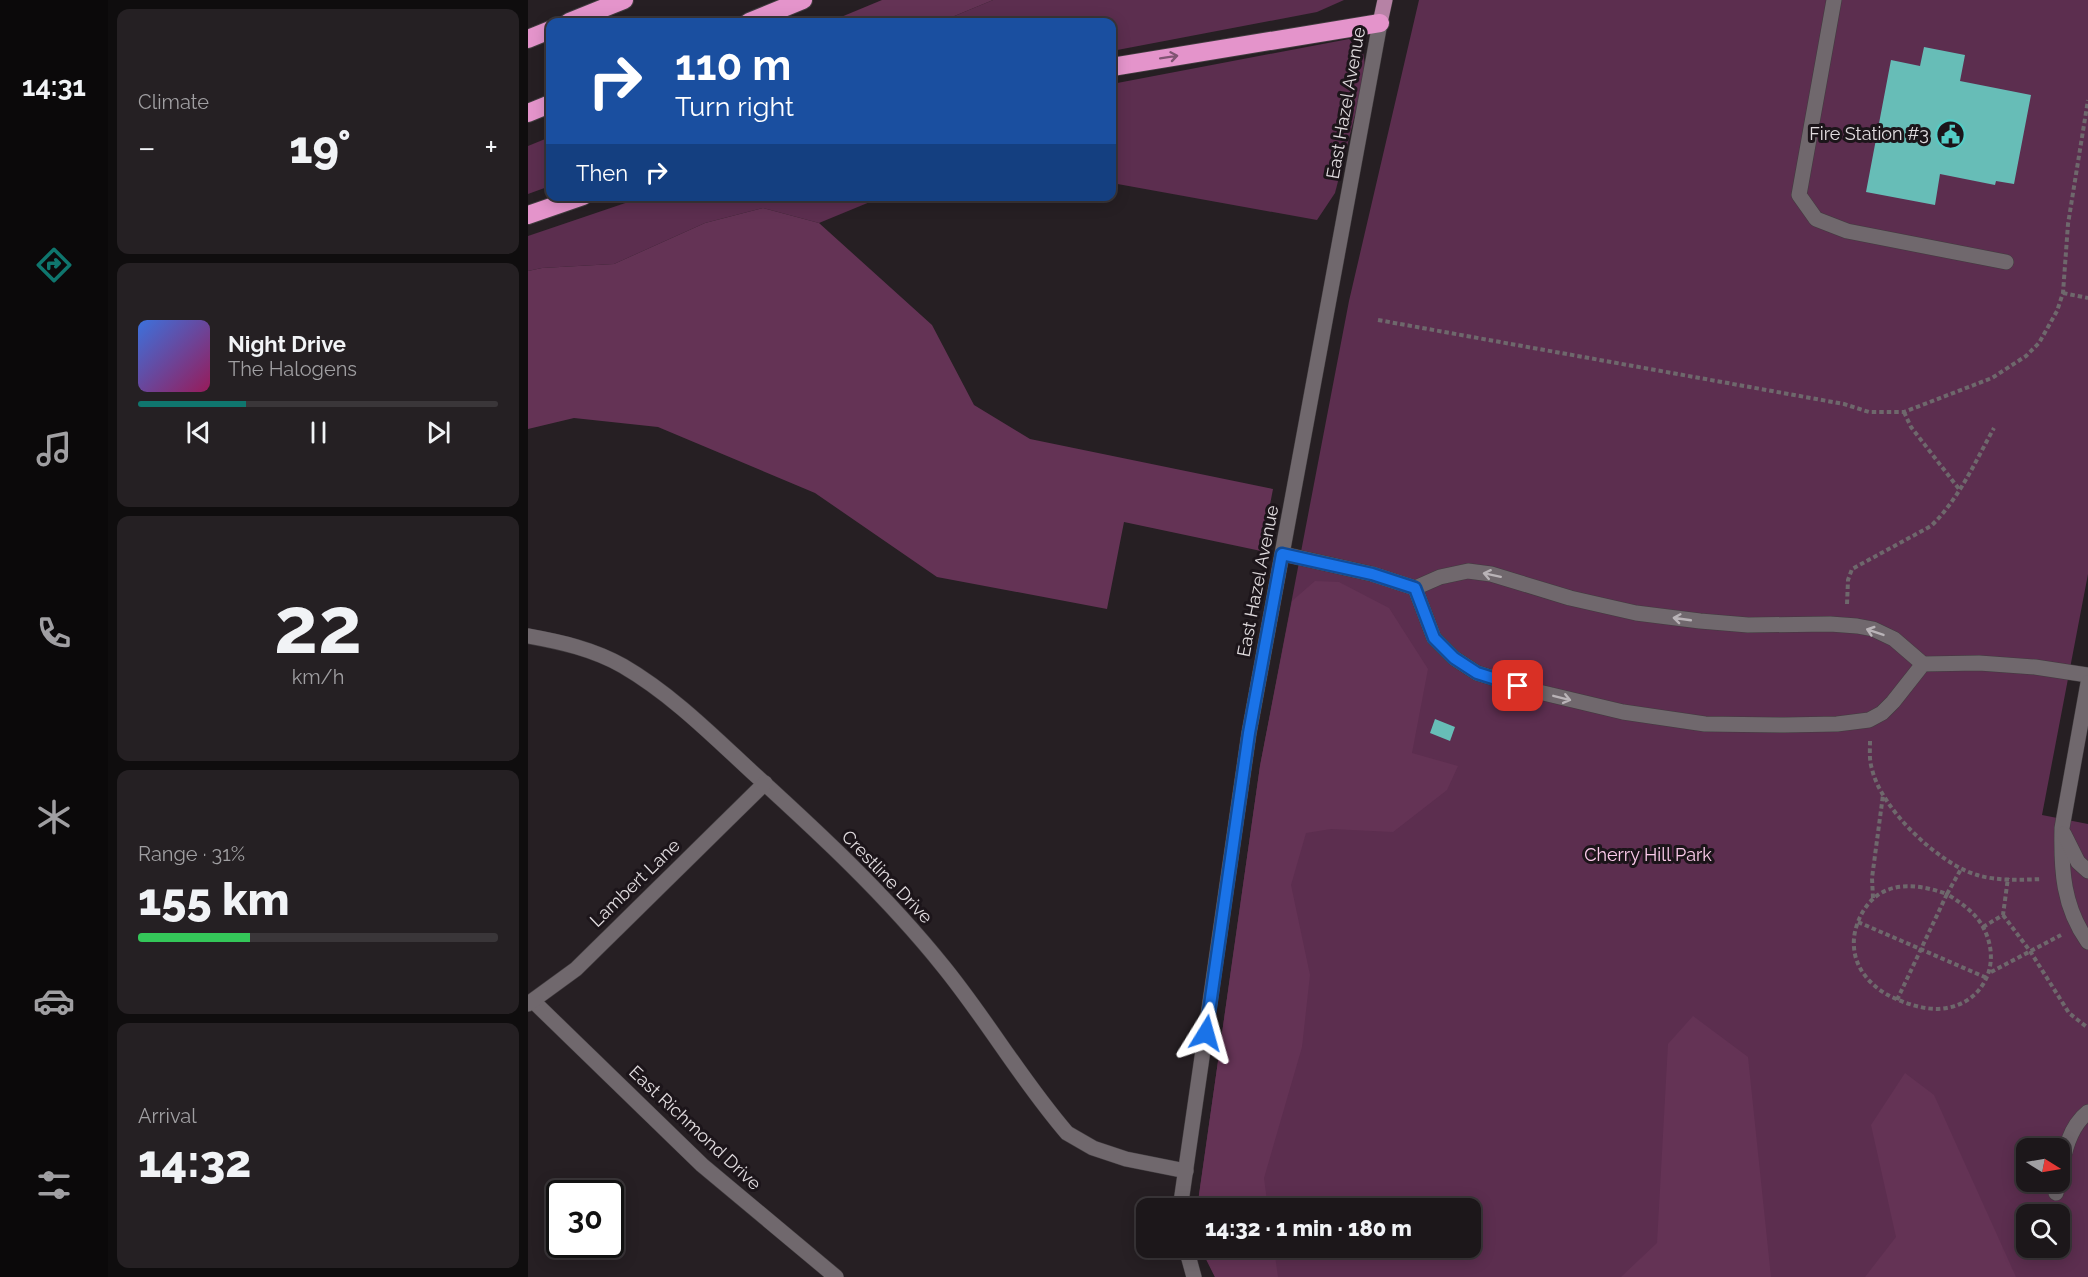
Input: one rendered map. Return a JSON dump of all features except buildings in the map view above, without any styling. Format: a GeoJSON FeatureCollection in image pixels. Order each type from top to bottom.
{"type":"FeatureCollection","features":[{"type":"Feature","properties":{"kind":"highway"},"geometry":{"type":"LineString","coordinates":[[579,18],[624,0]]}},
{"type":"Feature","properties":{"kind":"highway"},"geometry":{"type":"LineString","coordinates":[[759,18],[803,0]]}},
{"type":"Feature","properties":{"kind":"highway"},"geometry":{"type":"LineString","coordinates":[[1116,66],[1380,23]]}},
{"type":"Feature","properties":{"kind":"highway"},"geometry":{"type":"LineString","coordinates":[[528,39],[546,32]]}},
{"type":"Feature","properties":{"kind":"highway"},"geometry":{"type":"LineString","coordinates":[[528,113],[546,106]]}},
{"type":"Feature","properties":{"kind":"highway"},"geometry":{"type":"LineString","coordinates":[[528,215],[569,201]]}},
{"type":"Feature","properties":{"kind":"main road","name":"East Hazel Avenue"},"geometry":{"type":"LineString","coordinates":[[1380,23],[1385,0]]}},
{"type":"Feature","properties":{"kind":"street"},"geometry":{"type":"LineString","coordinates":[[1834,0],[1799,195],[1816,219],[1847,231],[2006,262]]}},
{"type":"Feature","properties":{"kind":"street","name":"East Hazel Avenue"},"geometry":{"type":"LineString","coordinates":[[1182,1198],[1249,733],[1380,23]]}},
{"type":"Feature","properties":{"kind":"street"},"geometry":{"type":"LineString","coordinates":[[1282,554],[1372,574],[1415,588],[1440,577],[1468,571],[1491,574],[1570,598],[1647,614],[1748,625],[1830,624],[1873,630],[1894,639],[1923,664],[1979,663],[2035,667],[2088,675]]}},
{"type":"Feature","properties":{"kind":"street"},"geometry":{"type":"LineString","coordinates":[[1415,588],[1434,638],[1454,658],[1477,673],[1539,692],[1623,712],[1705,724],[1785,725],[1869,720],[1882,713],[1893,702],[1923,664]]}},
{"type":"Feature","properties":{"kind":"street","name":"Crestline Drive"},"geometry":{"type":"LineString","coordinates":[[528,636],[595,652],[623,666],[693,718],[765,783],[862,875],[943,966],[1067,1133],[1093,1148],[1186,1172]]}},
{"type":"Feature","properties":{"kind":"street"},"geometry":{"type":"LineString","coordinates":[[2088,683],[2062,828],[2061,853],[2068,903],[2077,927],[2088,942]]}},
{"type":"Feature","properties":{"kind":"street","name":"Lambert Lane"},"geometry":{"type":"LineString","coordinates":[[531,1003],[576,969],[765,783]]}},
{"type":"Feature","properties":{"kind":"street"},"geometry":{"type":"LineString","coordinates":[[2062,828],[2078,862],[2088,872]]}},
{"type":"Feature","properties":{"kind":"street","name":"East Richmond Drive"},"geometry":{"type":"LineString","coordinates":[[531,1003],[702,1165],[836,1277]]}},
{"type":"Feature","properties":{"kind":"street"},"geometry":{"type":"LineString","coordinates":[[2069,1138],[2088,1112]]}},
{"type":"Feature","properties":{"kind":"street"},"geometry":{"type":"LineString","coordinates":[[1189,1258],[1194,1277]]}},
{"type":"Feature","properties":{"kind":"path"},"geometry":{"type":"LineString","coordinates":[[1378,320],[1844,404],[1869,412],[1904,412],[1992,378],[2026,356],[2048,330],[2063,293],[2068,224],[2088,100]]}},
{"type":"Feature","properties":{"kind":"path"},"geometry":{"type":"LineString","coordinates":[[2063,293],[2088,298]]}},
{"type":"Feature","properties":{"kind":"path"},"geometry":{"type":"LineString","coordinates":[[1904,412],[1911,427],[1960,489]]}},
{"type":"Feature","properties":{"kind":"path"},"geometry":{"type":"LineString","coordinates":[[1847,626],[1848,580],[1852,569],[1931,525],[1960,489],[1994,428]]}},
{"type":"Feature","properties":{"kind":"path"},"geometry":{"type":"LineString","coordinates":[[1869,720],[1871,768],[1883,794],[1914,832],[1947,861],[1979,876],[2064,877]]}},
{"type":"Feature","properties":{"kind":"path"},"geometry":{"type":"LineString","coordinates":[[1873,897],[1872,879],[1883,794]]}},
{"type":"Feature","properties":{"kind":"path"},"geometry":{"type":"LineString","coordinates":[[1897,1000],[1961,869]]}},
{"type":"Feature","properties":{"kind":"path"},"geometry":{"type":"LineString","coordinates":[[2008,878],[2003,915],[2030,951],[2069,1013],[2088,1028]]}},
{"type":"Feature","properties":{"kind":"path"},"geometry":{"type":"LineString","coordinates":[[1904,886],[1932,889],[1947,894],[1968,908],[1983,927],[1991,947],[1990,973],[1980,989],[1964,1002],[1950,1007],[1921,1008],[1897,1000],[1875,987],[1865,977],[1856,959],[1853,941],[1858,922],[1866,905],[1873,897],[1891,888],[1904,886]]}},
{"type":"Feature","properties":{"kind":"path"},"geometry":{"type":"LineString","coordinates":[[1983,927],[2003,915]]}},
{"type":"Feature","properties":{"kind":"path"},"geometry":{"type":"LineString","coordinates":[[1858,922],[1987,978]]}},
{"type":"Feature","properties":{"kind":"path"},"geometry":{"type":"LineString","coordinates":[[1990,973],[2077,927]]}},
{"type":"Feature","properties":{"kind":"green space"},"geometry":{"type":"Polygon","coordinates":[[[993,0],[1344,0],[1317,12],[1116,50],[1116,18],[950,18],[993,0]]]}},
{"type":"Feature","properties":{"kind":"green space","name":"Cherry Hill Park"},"geometry":{"type":"Polygon","coordinates":[[[1419,0],[2088,0],[2088,574],[2042,815],[2088,824],[2088,1277],[1215,1277],[1206,1258],[1481,1258],[1481,1198],[1199,1198],[1260,766],[1349,301],[1419,0]]]}},
{"type":"Feature","properties":{"kind":"green space"},"geometry":{"type":"Polygon","coordinates":[[[1349,39],[1363,52],[1366,72],[1335,193],[1317,220],[1116,184],[1116,83],[1349,39]]]}},
{"type":"Feature","properties":{"kind":"green space"},"geometry":{"type":"Polygon","coordinates":[[[546,139],[546,187],[528,194],[528,146],[546,139]]]}},
{"type":"Feature","properties":{"kind":"green space"},"geometry":{"type":"Polygon","coordinates":[[[631,201],[872,201],[819,223],[763,208],[705,223],[614,264],[542,268],[528,271],[528,236],[631,201]]]}},
{"type":"Feature","properties":{"kind":"shaded area"},"geometry":{"type":"Polygon","coordinates":[[[882,0],[993,0],[950,18],[839,18],[882,0]]]}},
{"type":"Feature","properties":{"kind":"shaded area"},"geometry":{"type":"Polygon","coordinates":[[[763,208],[819,223],[932,325],[974,405],[1030,439],[1273,489],[1261,551],[1124,522],[1107,609],[937,577],[815,493],[658,427],[574,418],[528,429],[528,271],[542,268],[614,264],[705,223],[763,208]]]}},
{"type":"Feature","properties":{"kind":"shaded area"},"geometry":{"type":"Polygon","coordinates":[[[1315,581],[1339,582],[1389,608],[1428,669],[1412,753],[1458,766],[1447,790],[1393,832],[1331,829],[1306,833],[1291,885],[1310,975],[1302,1047],[1264,1178],[1267,1198],[1199,1198],[1260,766],[1292,601],[1315,581]]]}},
{"type":"Feature","properties":{"kind":"shaded area"},"geometry":{"type":"Polygon","coordinates":[[[1693,1016],[1748,1057],[1771,1277],[1621,1277],[1657,1243],[1668,1044],[1693,1016]]]}},
{"type":"Feature","properties":{"kind":"shaded area"},"geometry":{"type":"Polygon","coordinates":[[[1905,1073],[1934,1095],[2016,1277],[1865,1277],[1896,1237],[1871,1125],[1905,1073]]]}},
{"type":"Feature","properties":{"kind":"shaded area"},"geometry":{"type":"Polygon","coordinates":[[[1206,1258],[1275,1258],[1278,1277],[1215,1277],[1206,1258]]]}},
{"type":"Feature","properties":{"kind":"place","name":"Fire Station #3"},"geometry":{"type":"Point","coordinates":[1950,134]}},
{"type":"Feature","properties":{"kind":"route"},"geometry":{"type":"LineString","coordinates":[[1206,1033],[1249,733],[1282,554],[1372,574],[1415,588],[1434,638],[1454,658],[1477,673],[1518,686]]}}]}
